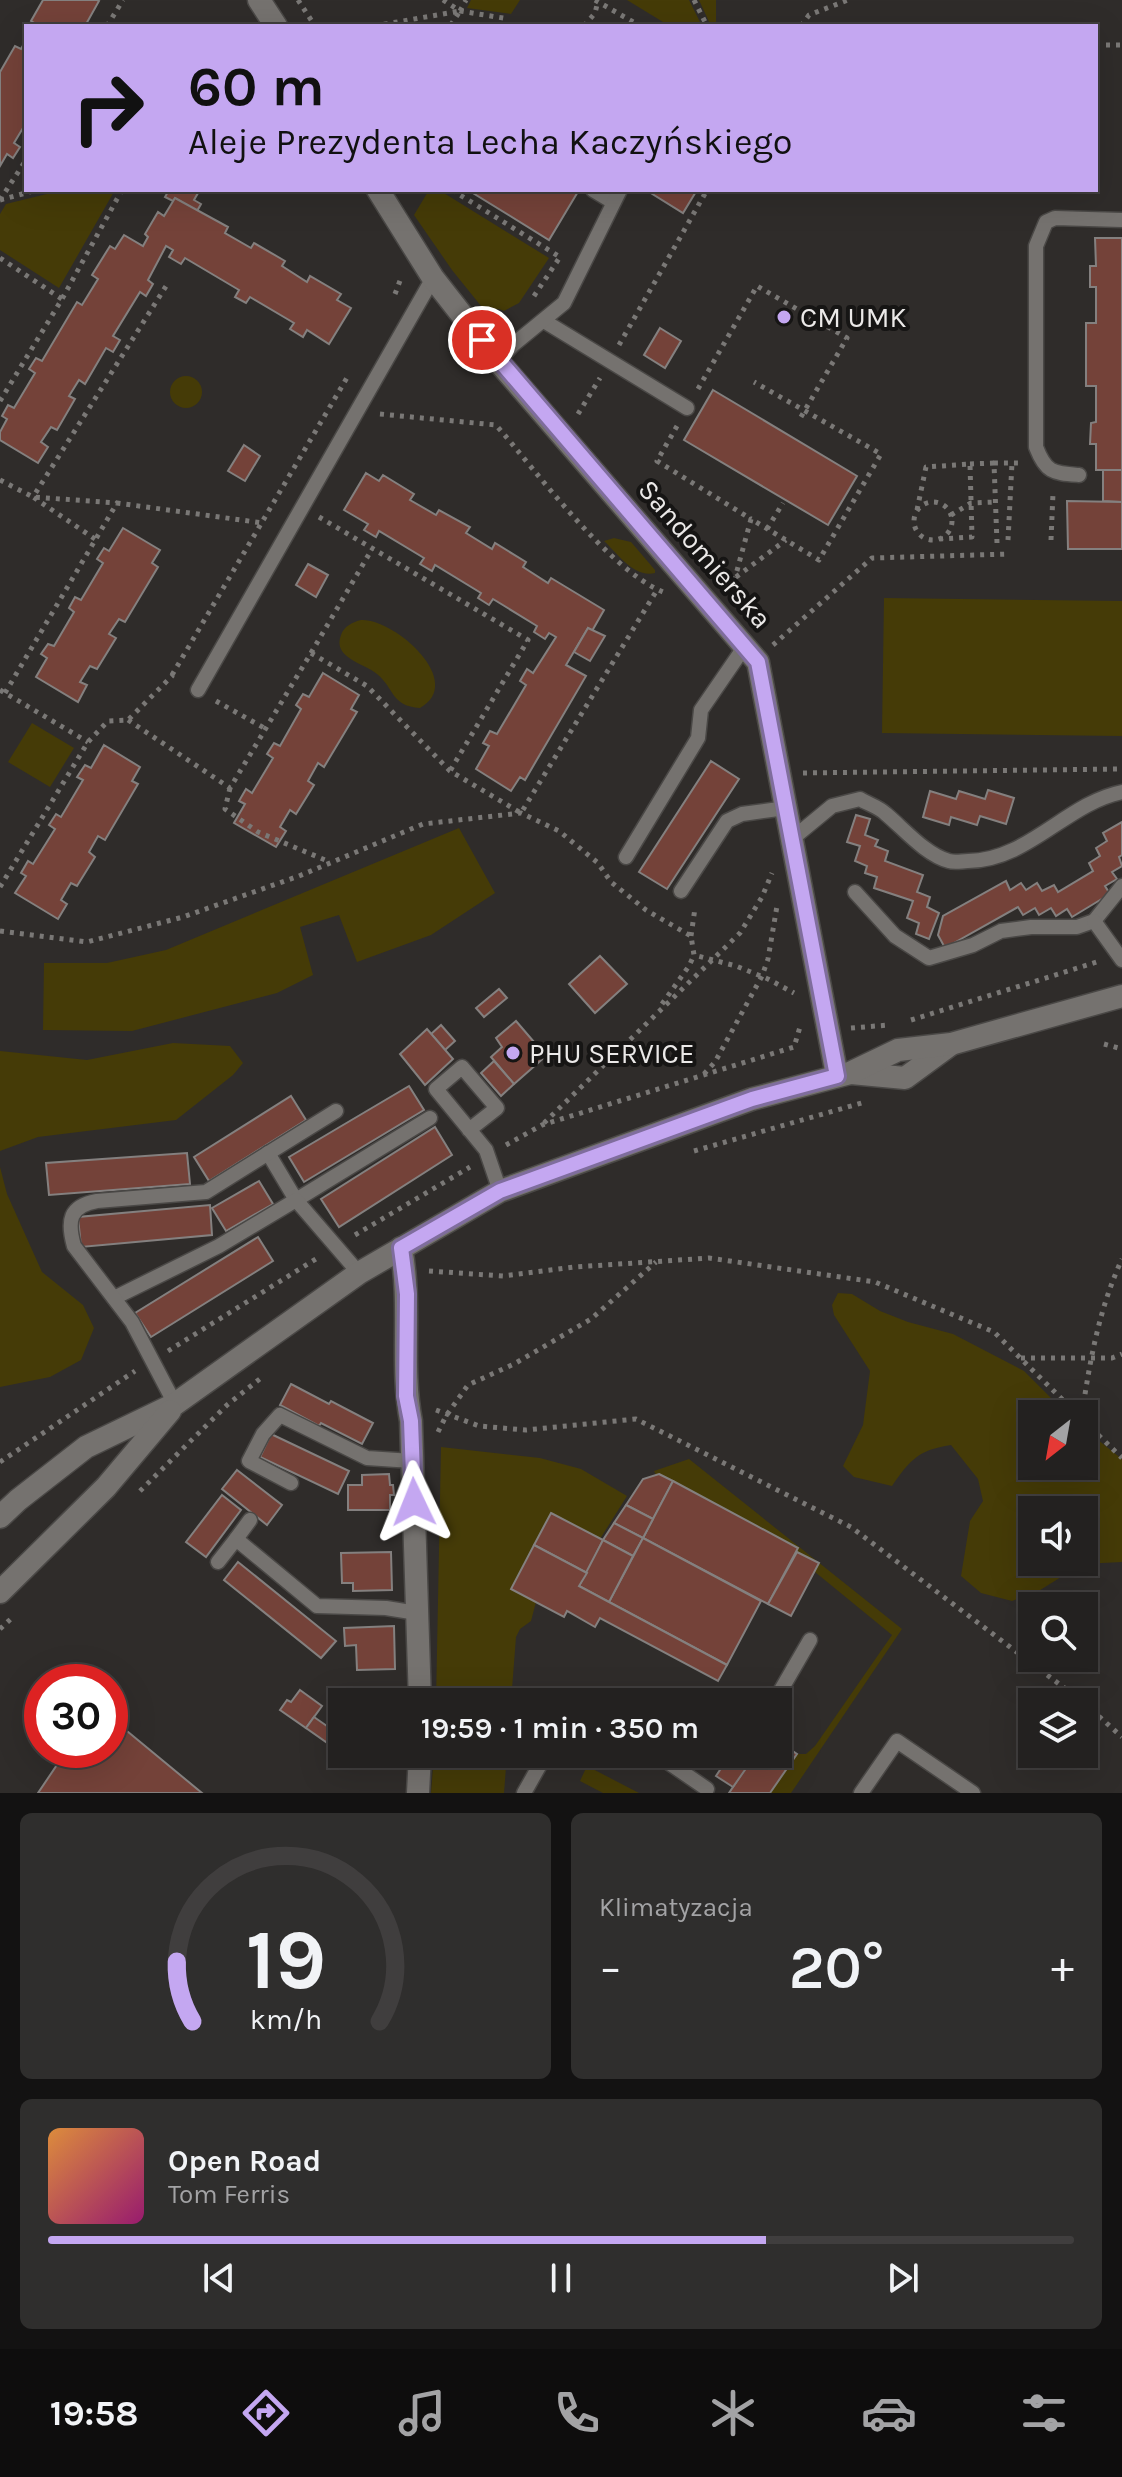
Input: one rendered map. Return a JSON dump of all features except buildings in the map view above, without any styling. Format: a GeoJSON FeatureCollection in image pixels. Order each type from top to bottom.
{"type":"FeatureCollection","features":[{"type":"Feature","properties":{"kind":"street"},"geometry":{"type":"LineString","coordinates":[[259,0],[275,24]]}},
{"type":"Feature","properties":{"kind":"street","name":"Sandomierska"},"geometry":{"type":"LineString","coordinates":[[379,192],[433,278],[498,361],[758,662],[829,1031],[844,1074]]}},
{"type":"Feature","properties":{"kind":"street"},"geometry":{"type":"LineString","coordinates":[[0,1517],[86,1447],[175,1404],[359,1273],[403,1259],[500,1191],[752,1099],[844,1074],[898,1050],[951,1044],[1122,996]]}},
{"type":"Feature","properties":{"kind":"street"},"geometry":{"type":"LineString","coordinates":[[403,1259],[407,1294],[406,1396],[411,1421],[420,1688]]}},
{"type":"Feature","properties":{"kind":"street"},"geometry":{"type":"LineString","coordinates":[[0,1592],[106,1487],[175,1404]]}},
{"type":"Feature","properties":{"kind":"street"},"geometry":{"type":"LineString","coordinates":[[418,1793],[419,1768]]}},
{"type":"Feature","properties":{"kind":"lane"},"geometry":{"type":"LineString","coordinates":[[498,361],[564,303],[617,196]]}},
{"type":"Feature","properties":{"kind":"lane"},"geometry":{"type":"LineString","coordinates":[[1079,475],[1047,467],[1036,447],[1036,246],[1046,222],[1055,218],[1122,220]]}},
{"type":"Feature","properties":{"kind":"lane"},"geometry":{"type":"LineString","coordinates":[[198,690],[433,278]]}},
{"type":"Feature","properties":{"kind":"lane"},"geometry":{"type":"LineString","coordinates":[[544,321],[687,408]]}},
{"type":"Feature","properties":{"kind":"lane"},"geometry":{"type":"LineString","coordinates":[[626,857],[698,738],[701,710],[745,646]]}},
{"type":"Feature","properties":{"kind":"lane"},"geometry":{"type":"LineString","coordinates":[[792,839],[832,806],[860,799],[884,811],[917,842],[949,861],[985,861],[1018,848],[1111,794],[1122,792]]}},
{"type":"Feature","properties":{"kind":"lane"},"geometry":{"type":"LineString","coordinates":[[681,891],[727,821],[742,814],[786,808]]}},
{"type":"Feature","properties":{"kind":"lane"},"geometry":{"type":"LineString","coordinates":[[855,892],[895,936],[929,958],[973,945],[1001,931],[1031,927],[1077,927],[1094,921],[1122,886]]}},
{"type":"Feature","properties":{"kind":"lane"},"geometry":{"type":"LineString","coordinates":[[1094,921],[1120,957]]}},
{"type":"Feature","properties":{"kind":"lane"},"geometry":{"type":"LineString","coordinates":[[469,1130],[497,1108],[462,1067],[436,1089],[488,1156],[500,1191]]}},
{"type":"Feature","properties":{"kind":"lane"},"geometry":{"type":"LineString","coordinates":[[175,1404],[132,1322],[74,1246],[70,1221],[76,1209],[97,1201],[206,1192],[336,1111]]}},
{"type":"Feature","properties":{"kind":"lane"},"geometry":{"type":"LineString","coordinates":[[114,1298],[219,1246],[430,1118]]}},
{"type":"Feature","properties":{"kind":"lane"},"geometry":{"type":"LineString","coordinates":[[268,1153],[296,1200],[359,1273]]}},
{"type":"Feature","properties":{"kind":"lane"},"geometry":{"type":"LineString","coordinates":[[291,1483],[249,1461],[263,1434],[280,1415],[367,1458],[412,1461]]}},
{"type":"Feature","properties":{"kind":"lane"},"geometry":{"type":"LineString","coordinates":[[218,1562],[250,1520]]}},
{"type":"Feature","properties":{"kind":"lane"},"geometry":{"type":"LineString","coordinates":[[236,1539],[317,1606],[386,1608],[417,1613]]}},
{"type":"Feature","properties":{"kind":"lane"},"geometry":{"type":"LineString","coordinates":[[782,1688],[810,1640]]}},
{"type":"Feature","properties":{"kind":"lane"},"geometry":{"type":"LineString","coordinates":[[861,1793],[897,1741],[973,1793]]}},
{"type":"Feature","properties":{"kind":"lane"},"geometry":{"type":"LineString","coordinates":[[524,1793],[538,1768]]}},
{"type":"Feature","properties":{"kind":"lane"},"geometry":{"type":"LineString","coordinates":[[676,1768],[707,1789]]}},
{"type":"Feature","properties":{"kind":"path"},"geometry":{"type":"LineString","coordinates":[[108,24],[123,0]]}},
{"type":"Feature","properties":{"kind":"path"},"geometry":{"type":"LineString","coordinates":[[298,0],[314,24]]}},
{"type":"Feature","properties":{"kind":"path"},"geometry":{"type":"LineString","coordinates":[[443,0],[460,11]]}},
{"type":"Feature","properties":{"kind":"path"},"geometry":{"type":"LineString","coordinates":[[451,24],[466,0]]}},
{"type":"Feature","properties":{"kind":"path"},"geometry":{"type":"LineString","coordinates":[[694,0],[706,24]]}},
{"type":"Feature","properties":{"kind":"path"},"geometry":{"type":"LineString","coordinates":[[802,24],[809,15],[848,0]]}},
{"type":"Feature","properties":{"kind":"path"},"geometry":{"type":"LineString","coordinates":[[586,24],[595,13],[597,1],[637,24]]}},
{"type":"Feature","properties":{"kind":"path"},"geometry":{"type":"LineString","coordinates":[[385,24],[460,11],[509,19]]}},
{"type":"Feature","properties":{"kind":"path"},"geometry":{"type":"LineString","coordinates":[[1098,45],[1122,45]]}},
{"type":"Feature","properties":{"kind":"path"},"geometry":{"type":"LineString","coordinates":[[0,200],[24,163]]}},
{"type":"Feature","properties":{"kind":"path"},"geometry":{"type":"LineString","coordinates":[[0,200],[30,192]]}},
{"type":"Feature","properties":{"kind":"path"},"geometry":{"type":"LineString","coordinates":[[0,401],[62,299],[121,192]]}},
{"type":"Feature","properties":{"kind":"path"},"geometry":{"type":"LineString","coordinates":[[455,192],[560,257],[527,305]]}},
{"type":"Feature","properties":{"kind":"path"},"geometry":{"type":"LineString","coordinates":[[578,415],[706,192]]}},
{"type":"Feature","properties":{"kind":"path"},"geometry":{"type":"LineString","coordinates":[[0,258],[62,299]]}},
{"type":"Feature","properties":{"kind":"path"},"geometry":{"type":"LineString","coordinates":[[392,301],[401,278]]}},
{"type":"Feature","properties":{"kind":"path"},"geometry":{"type":"LineString","coordinates":[[33,497],[168,283]]}},
{"type":"Feature","properties":{"kind":"path"},"geometry":{"type":"LineString","coordinates":[[754,382],[805,411],[881,454],[819,560],[657,461],[757,286],[847,338],[805,411],[798,422]]}},
{"type":"Feature","properties":{"kind":"path"},"geometry":{"type":"LineString","coordinates":[[128,720],[172,675],[354,366]]}},
{"type":"Feature","properties":{"kind":"path"},"geometry":{"type":"LineString","coordinates":[[367,413],[496,425],[592,537],[644,584],[669,595]]}},
{"type":"Feature","properties":{"kind":"path"},"geometry":{"type":"LineString","coordinates":[[994,463],[997,543]]}},
{"type":"Feature","properties":{"kind":"path"},"geometry":{"type":"LineString","coordinates":[[1008,540],[1012,463]]}},
{"type":"Feature","properties":{"kind":"path"},"geometry":{"type":"LineString","coordinates":[[970,464],[972,537],[927,540],[917,533],[914,521],[926,467],[970,464],[1012,463],[1047,467],[1051,540]]}},
{"type":"Feature","properties":{"kind":"path"},"geometry":{"type":"LineString","coordinates":[[0,480],[33,497],[95,539]]}},
{"type":"Feature","properties":{"kind":"path"},"geometry":{"type":"LineString","coordinates":[[33,497],[117,503],[263,523]]}},
{"type":"Feature","properties":{"kind":"path"},"geometry":{"type":"LineString","coordinates":[[917,510],[933,502],[945,507],[951,515],[949,531],[940,539]]}},
{"type":"Feature","properties":{"kind":"path"},"geometry":{"type":"LineString","coordinates":[[951,515],[971,503],[996,502]]}},
{"type":"Feature","properties":{"kind":"path"},"geometry":{"type":"LineString","coordinates":[[88,742],[3,692],[117,503]]}},
{"type":"Feature","properties":{"kind":"path"},"geometry":{"type":"LineString","coordinates":[[767,529],[783,503]]}},
{"type":"Feature","properties":{"kind":"path"},"geometry":{"type":"LineString","coordinates":[[735,578],[751,519]]}},
{"type":"Feature","properties":{"kind":"path"},"geometry":{"type":"LineString","coordinates":[[725,589],[786,540]]}},
{"type":"Feature","properties":{"kind":"path"},"geometry":{"type":"LineString","coordinates":[[330,863],[258,832],[225,809],[230,788],[372,549],[528,640],[450,771]]}},
{"type":"Feature","properties":{"kind":"path"},"geometry":{"type":"LineString","coordinates":[[769,649],[872,558],[1009,554]]}},
{"type":"Feature","properties":{"kind":"path"},"geometry":{"type":"LineString","coordinates":[[521,813],[657,590]]}},
{"type":"Feature","properties":{"kind":"path"},"geometry":{"type":"LineString","coordinates":[[311,653],[367,686],[450,771],[521,813],[559,831],[598,863],[611,882],[646,910],[691,936]]}},
{"type":"Feature","properties":{"kind":"path"},"geometry":{"type":"LineString","coordinates":[[172,675],[266,729]]}},
{"type":"Feature","properties":{"kind":"path"},"geometry":{"type":"LineString","coordinates":[[0,887],[88,742],[108,721],[128,720],[230,788]]}},
{"type":"Feature","properties":{"kind":"path"},"geometry":{"type":"LineString","coordinates":[[797,773],[1122,769]]}},
{"type":"Feature","properties":{"kind":"path"},"geometry":{"type":"LineString","coordinates":[[0,931],[87,942],[183,917],[330,863],[423,824],[521,813]]}},
{"type":"Feature","properties":{"kind":"path"},"geometry":{"type":"LineString","coordinates":[[542,1125],[740,933],[762,897],[777,861]]}},
{"type":"Feature","properties":{"kind":"path"},"geometry":{"type":"LineString","coordinates":[[702,1077],[715,1062],[762,976],[778,903]]}},
{"type":"Feature","properties":{"kind":"path"},"geometry":{"type":"LineString","coordinates":[[652,1018],[694,955],[691,936],[695,908]]}},
{"type":"Feature","properties":{"kind":"path"},"geometry":{"type":"LineString","coordinates":[[694,955],[762,976],[803,998]]}},
{"type":"Feature","properties":{"kind":"path"},"geometry":{"type":"LineString","coordinates":[[0,1462],[153,1360],[542,1125],[794,1047],[829,1031],[912,1020],[1120,957]]}},
{"type":"Feature","properties":{"kind":"path"},"geometry":{"type":"LineString","coordinates":[[794,1047],[801,1024]]}},
{"type":"Feature","properties":{"kind":"path"},"geometry":{"type":"LineString","coordinates":[[1104,1044],[1122,1049]]}},
{"type":"Feature","properties":{"kind":"path"},"geometry":{"type":"LineString","coordinates":[[403,1259],[503,1276],[709,1258],[875,1282],[994,1332],[1065,1400]]}},
{"type":"Feature","properties":{"kind":"path"},"geometry":{"type":"LineString","coordinates":[[1082,1400],[1107,1291],[1122,1259]]}},
{"type":"Feature","properties":{"kind":"path"},"geometry":{"type":"LineString","coordinates":[[434,1438],[468,1385],[514,1364],[591,1319],[656,1261]]}},
{"type":"Feature","properties":{"kind":"path"},"geometry":{"type":"LineString","coordinates":[[1020,1358],[1112,1358],[1122,1354]]}},
{"type":"Feature","properties":{"kind":"path"},"geometry":{"type":"LineString","coordinates":[[406,1396],[446,1416],[479,1426],[526,1430],[636,1419],[851,1527],[1065,1688]]}},
{"type":"Feature","properties":{"kind":"path"},"geometry":{"type":"LineString","coordinates":[[1098,1435],[1122,1458]]}},
{"type":"Feature","properties":{"kind":"path"},"geometry":{"type":"LineString","coordinates":[[1098,1715],[1122,1737]]}},
{"type":"Feature","properties":{"kind":"shaded area"},"geometry":{"type":"Polygon","coordinates":[[[471,0],[520,0],[511,14],[467,8],[471,0]]]}},
{"type":"Feature","properties":{"kind":"shaded area"},"geometry":{"type":"Polygon","coordinates":[[[627,0],[689,0],[701,24],[663,22],[627,0]]]}},
{"type":"Feature","properties":{"kind":"shaded area"},"geometry":{"type":"Polygon","coordinates":[[[699,0],[716,0],[716,24],[710,24],[699,0]]]}},
{"type":"Feature","properties":{"kind":"shaded area"},"geometry":{"type":"Polygon","coordinates":[[[55,192],[114,192],[59,288],[0,250],[0,214],[6,204],[55,192]]]}},
{"type":"Feature","properties":{"kind":"shaded area"},"geometry":{"type":"Polygon","coordinates":[[[428,192],[442,192],[549,258],[519,303],[504,311],[485,311],[414,215],[428,192]]]}},
{"type":"Feature","properties":{"kind":"shaded area"},"geometry":{"type":"Polygon","coordinates":[[[186,376],[198,380],[202,392],[198,404],[186,408],[174,404],[170,392],[174,380],[186,376]]]}},
{"type":"Feature","properties":{"kind":"shaded area"},"geometry":{"type":"Polygon","coordinates":[[[614,538],[631,542],[655,573],[640,572],[627,564],[604,541],[614,538]]]}},
{"type":"Feature","properties":{"kind":"shaded area"},"geometry":{"type":"Polygon","coordinates":[[[884,598],[1122,601],[1122,736],[882,733],[884,598]]]}},
{"type":"Feature","properties":{"kind":"shaded area"},"geometry":{"type":"Polygon","coordinates":[[[361,620],[391,629],[407,640],[431,668],[435,683],[432,697],[420,708],[398,700],[377,674],[345,655],[339,643],[342,632],[361,620]]]}},
{"type":"Feature","properties":{"kind":"shaded area"},"geometry":{"type":"Polygon","coordinates":[[[32,723],[74,748],[50,787],[8,762],[32,723]]]}},
{"type":"Feature","properties":{"kind":"shaded area"},"geometry":{"type":"Polygon","coordinates":[[[459,828],[495,893],[431,935],[357,962],[339,915],[300,927],[313,975],[277,993],[132,1031],[43,1030],[44,963],[107,963],[166,950],[459,828]]]}},
{"type":"Feature","properties":{"kind":"shaded area"},"geometry":{"type":"Polygon","coordinates":[[[173,1043],[230,1046],[243,1063],[233,1075],[176,1120],[38,1137],[0,1151],[0,1051],[87,1060],[173,1043]]]}},
{"type":"Feature","properties":{"kind":"shaded area"},"geometry":{"type":"Polygon","coordinates":[[[0,1167],[7,1194],[42,1272],[83,1305],[94,1328],[81,1360],[50,1377],[0,1387],[0,1167]]]}},
{"type":"Feature","properties":{"kind":"shaded area"},"geometry":{"type":"Polygon","coordinates":[[[838,1293],[852,1294],[880,1311],[953,1334],[1024,1371],[1053,1400],[1018,1400],[1018,1480],[1098,1480],[1098,1440],[1122,1459],[1122,1562],[1098,1563],[1098,1496],[1018,1496],[1018,1576],[1063,1576],[1037,1592],[1018,1592],[1018,1599],[1012,1601],[981,1593],[961,1576],[970,1521],[983,1501],[978,1479],[951,1445],[923,1453],[904,1469],[892,1486],[854,1477],[843,1466],[863,1425],[870,1371],[834,1315],[832,1305],[838,1293]]]}},
{"type":"Feature","properties":{"kind":"shaded area"},"geometry":{"type":"Polygon","coordinates":[[[441,1447],[540,1458],[581,1469],[627,1496],[600,1539],[551,1513],[511,1588],[536,1602],[531,1621],[520,1629],[516,1637],[512,1688],[436,1688],[441,1447]]]}},
{"type":"Feature","properties":{"kind":"shaded area"},"geometry":{"type":"Polygon","coordinates":[[[689,1459],[902,1629],[791,1793],[770,1793],[787,1768],[792,1768],[797,1754],[806,1754],[815,1746],[892,1635],[815,1572],[819,1563],[797,1552],[798,1548],[656,1475],[654,1471],[689,1459]]]}},
{"type":"Feature","properties":{"kind":"shaded area"},"geometry":{"type":"Polygon","coordinates":[[[433,1768],[506,1768],[504,1793],[431,1793],[433,1768]]]}},
{"type":"Feature","properties":{"kind":"shaded area"},"geometry":{"type":"Polygon","coordinates":[[[586,1768],[591,1768],[639,1793],[603,1793],[580,1781],[586,1768]]]}},
{"type":"Feature","properties":{"kind":"place","name":"CM UMK"},"geometry":{"type":"Point","coordinates":[784,317]}},
{"type":"Feature","properties":{"kind":"place","name":"PHU SERVICE"},"geometry":{"type":"Point","coordinates":[513,1053]}},
{"type":"Feature","properties":{"kind":"route"},"geometry":{"type":"LineString","coordinates":[[414,1502],[411,1421],[406,1396],[407,1294],[401,1248],[500,1191],[752,1099],[837,1076],[758,662],[482,340]]}}]}
